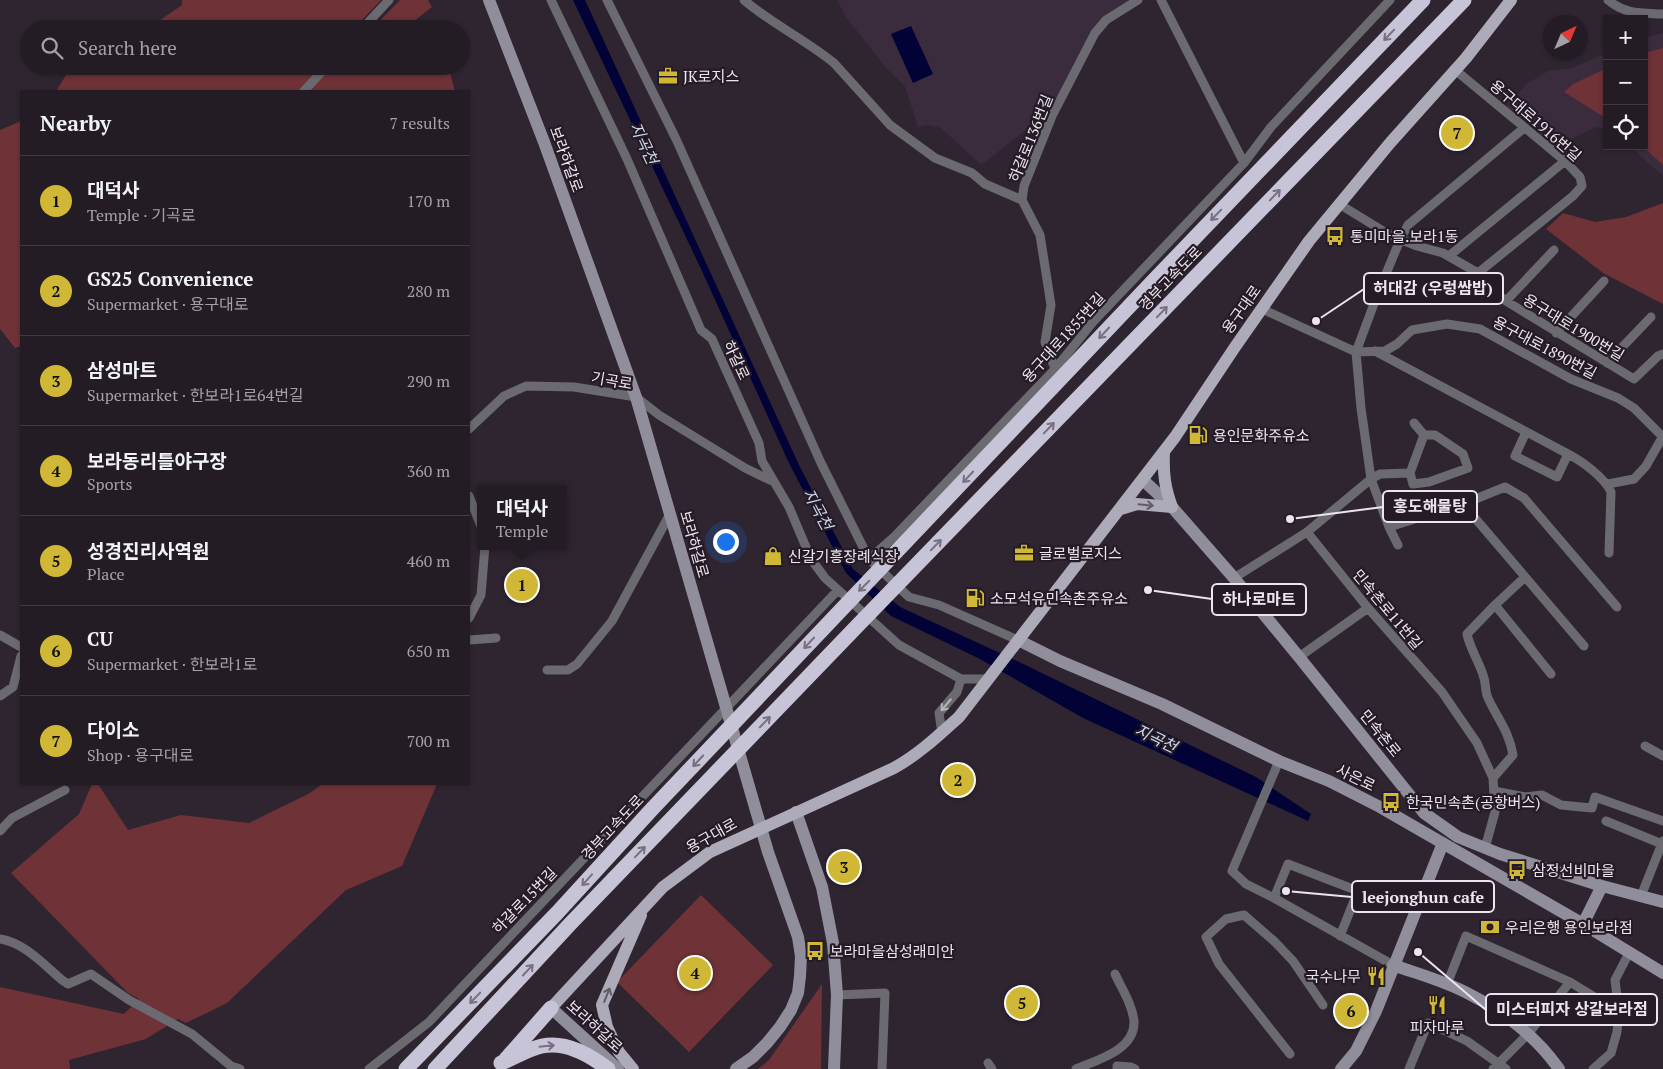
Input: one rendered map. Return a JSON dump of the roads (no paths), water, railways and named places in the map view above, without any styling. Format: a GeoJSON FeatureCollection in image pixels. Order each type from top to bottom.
{"type":"FeatureCollection","features":[{"type":"Feature","properties":{"kind":"highway","name":"경부고속도로"},"geometry":{"type":"LineString","coordinates":[[406,1069],[557,913],[660,801],[1179,253],[1423,0]]}},
{"type":"Feature","properties":{"kind":"highway","name":"경부고속도로"},"geometry":{"type":"LineString","coordinates":[[435,1069],[571,923],[860,622],[1464,0]]}},
{"type":"Feature","properties":{"kind":"highway","name":"용구대로"},"geometry":{"type":"LineString","coordinates":[[499,1066],[551,1008]]}},
{"type":"Feature","properties":{"kind":"highway"},"geometry":{"type":"LineString","coordinates":[[499,1066],[541,1046],[553,1045],[573,1049],[593,1057],[608,1069]]}},
{"type":"Feature","properties":{"kind":"main road","name":"보라하갈로"},"geometry":{"type":"LineString","coordinates":[[489,0],[544,142],[636,396],[768,852],[798,937],[801,956],[800,976],[798,993],[791,1010],[780,1027],[754,1057],[736,1069]]}},
{"type":"Feature","properties":{"kind":"main road","name":"용구대로"},"geometry":{"type":"LineString","coordinates":[[551,1008],[663,887],[710,852],[894,768],[911,758],[959,718],[1164,452],[1310,241],[1390,143],[1454,69],[1466,58],[1511,0]]}},
{"type":"Feature","properties":{"kind":"main road"},"geometry":{"type":"LineString","coordinates":[[1121,509],[1137,504],[1172,508],[1163,473],[1164,452]]}},
{"type":"Feature","properties":{"kind":"main road","name":"민속촌로"},"geometry":{"type":"LineString","coordinates":[[1143,480],[1172,508],[1234,578],[1424,813],[1458,837],[1485,848],[1602,886],[1663,902]]}},
{"type":"Feature","properties":{"kind":"main road","name":"사은로"},"geometry":{"type":"LineString","coordinates":[[1016,645],[1060,660],[1162,704],[1276,766],[1329,781],[1443,842],[1663,972]]}},
{"type":"Feature","properties":{"kind":"main road"},"geometry":{"type":"LineString","coordinates":[[796,812],[826,901],[833,943],[837,995],[834,1069]]}},
{"type":"Feature","properties":{"kind":"main road"},"geometry":{"type":"LineString","coordinates":[[1341,1069],[1356,1052],[1376,1011],[1443,842]]}},
{"type":"Feature","properties":{"kind":"main road"},"geometry":{"type":"LineString","coordinates":[[1583,924],[1602,886]]}},
{"type":"Feature","properties":{"kind":"main road"},"geometry":{"type":"LineString","coordinates":[[633,1069],[619,1052],[607,1027],[602,1005],[646,904]]}},
{"type":"Feature","properties":{"kind":"main road"},"geometry":{"type":"LineString","coordinates":[[1393,965],[1447,984],[1498,1011],[1528,1034],[1559,1069]]}},
{"type":"Feature","properties":{"kind":"main road","name":"보라하갈로"},"geometry":{"type":"LineString","coordinates":[[551,1008],[618,1069]]}},
{"type":"Feature","properties":{"kind":"street"},"geometry":{"type":"LineString","coordinates":[[370,20],[389,0]]}},
{"type":"Feature","properties":{"kind":"street","name":"하갈로"},"geometry":{"type":"LineString","coordinates":[[551,0],[627,159],[701,330],[712,339],[732,380],[760,443],[762,461],[789,507],[811,559],[837,591],[899,644],[961,679]]}},
{"type":"Feature","properties":{"kind":"street"},"geometry":{"type":"LineString","coordinates":[[607,0],[676,139],[821,463],[869,560],[909,597],[940,605],[1016,645]]}},
{"type":"Feature","properties":{"kind":"street"},"geometry":{"type":"LineString","coordinates":[[744,0],[761,14],[829,59],[890,125],[935,158],[972,173],[985,184],[1022,200]]}},
{"type":"Feature","properties":{"kind":"street","name":"하갈로136번길"},"geometry":{"type":"LineString","coordinates":[[1055,369],[1045,342],[1051,306],[1040,235],[1022,200],[1024,186],[1052,116],[1094,33],[1106,20],[1138,0]]}},
{"type":"Feature","properties":{"kind":"street"},"geometry":{"type":"LineString","coordinates":[[1161,0],[1244,163]]}},
{"type":"Feature","properties":{"kind":"street","name":"용구대로1855번길"},"geometry":{"type":"LineString","coordinates":[[869,560],[893,538],[1055,369],[1093,322],[1244,163],[1271,128],[1390,0]]}},
{"type":"Feature","properties":{"kind":"street"},"geometry":{"type":"LineString","coordinates":[[1608,0],[1624,11],[1663,14]]}},
{"type":"Feature","properties":{"kind":"street","name":"용구대로1916번길"},"geometry":{"type":"LineString","coordinates":[[1454,69],[1565,161],[1580,177],[1582,186],[1573,196],[1478,273]]}},
{"type":"Feature","properties":{"kind":"street"},"geometry":{"type":"LineString","coordinates":[[305,90],[319,75]]}},
{"type":"Feature","properties":{"kind":"street"},"geometry":{"type":"LineString","coordinates":[[1398,545],[1372,479],[1361,408],[1356,352],[1378,293],[1408,225],[1524,128]]}},
{"type":"Feature","properties":{"kind":"street"},"geometry":{"type":"LineString","coordinates":[[1449,256],[1565,161]]}},
{"type":"Feature","properties":{"kind":"street","name":"용구대로1900번길"},"geometry":{"type":"LineString","coordinates":[[1339,204],[1400,240],[1449,256],[1478,273],[1484,283],[1506,302],[1634,379],[1658,356],[1663,354]]}},
{"type":"Feature","properties":{"kind":"street"},"geometry":{"type":"LineString","coordinates":[[1506,302],[1554,250]]}},
{"type":"Feature","properties":{"kind":"street"},"geometry":{"type":"LineString","coordinates":[[1556,333],[1604,281]]}},
{"type":"Feature","properties":{"kind":"street","name":"용구대로1890번길"},"geometry":{"type":"LineString","coordinates":[[1262,309],[1356,352],[1385,351],[1397,344],[1412,330],[1448,324],[1480,328],[1571,379],[1618,398],[1634,408],[1663,437]]}},
{"type":"Feature","properties":{"kind":"street"},"geometry":{"type":"LineString","coordinates":[[1607,364],[1651,317]]}},
{"type":"Feature","properties":{"kind":"street"},"geometry":{"type":"LineString","coordinates":[[1375,351],[1576,458],[1608,484],[1611,492],[1609,553]]}},
{"type":"Feature","properties":{"kind":"street","name":"기곡로"},"geometry":{"type":"LineString","coordinates":[[470,428],[504,396],[526,386],[574,387],[636,396],[659,415],[745,468],[772,481]]}},
{"type":"Feature","properties":{"kind":"street"},"geometry":{"type":"LineString","coordinates":[[1414,423],[1424,435]]}},
{"type":"Feature","properties":{"kind":"street"},"geometry":{"type":"LineString","coordinates":[[1526,432],[1515,456],[1557,477],[1568,454]]}},
{"type":"Feature","properties":{"kind":"street"},"geometry":{"type":"LineString","coordinates":[[1424,435],[1435,435],[1463,454],[1471,466],[1429,482],[1413,484],[1410,473],[1424,435]]}},
{"type":"Feature","properties":{"kind":"street"},"geometry":{"type":"LineString","coordinates":[[1608,484],[1634,480],[1646,466],[1663,437]]}},
{"type":"Feature","properties":{"kind":"street"},"geometry":{"type":"LineString","coordinates":[[1234,578],[1307,532],[1380,474],[1410,473]]}},
{"type":"Feature","properties":{"kind":"street"},"geometry":{"type":"LineString","coordinates":[[1389,526],[1463,504],[1505,487],[1524,498],[1617,606]]}},
{"type":"Feature","properties":{"kind":"street"},"geometry":{"type":"LineString","coordinates":[[470,498],[477,516]]}},
{"type":"Feature","properties":{"kind":"street"},"geometry":{"type":"LineString","coordinates":[[1463,504],[1584,646]]}},
{"type":"Feature","properties":{"kind":"street"},"geometry":{"type":"LineString","coordinates":[[547,670],[568,670],[577,664],[612,621],[670,514]]}},
{"type":"Feature","properties":{"kind":"street","name":"민속촌로11번길"},"geometry":{"type":"LineString","coordinates":[[1307,532],[1368,608],[1447,698],[1477,743],[1493,778],[1494,791],[1495,812],[1485,848]]}},
{"type":"Feature","properties":{"kind":"street"},"geometry":{"type":"LineString","coordinates":[[470,616],[481,595],[485,550]]}},
{"type":"Feature","properties":{"kind":"street"},"geometry":{"type":"LineString","coordinates":[[1493,778],[1513,755],[1512,747],[1507,732],[1487,697],[1484,676],[1469,644],[1467,634],[1525,577]]}},
{"type":"Feature","properties":{"kind":"street","name":"하갈로15번길"},"geometry":{"type":"LineString","coordinates":[[369,1069],[429,1022],[837,591]]}},
{"type":"Feature","properties":{"kind":"street"},"geometry":{"type":"LineString","coordinates":[[1495,606],[1551,674]]}},
{"type":"Feature","properties":{"kind":"street"},"geometry":{"type":"LineString","coordinates":[[1299,657],[1368,608]]}},
{"type":"Feature","properties":{"kind":"street"},"geometry":{"type":"LineString","coordinates":[[0,635],[20,646]]}},
{"type":"Feature","properties":{"kind":"street"},"geometry":{"type":"LineString","coordinates":[[470,640],[496,638]]}},
{"type":"Feature","properties":{"kind":"street"},"geometry":{"type":"LineString","coordinates":[[0,696],[12,687],[20,659]]}},
{"type":"Feature","properties":{"kind":"street"},"geometry":{"type":"LineString","coordinates":[[942,733],[939,713],[957,692],[961,679],[986,683]]}},
{"type":"Feature","properties":{"kind":"street"},"geometry":{"type":"LineString","coordinates":[[1645,746],[1663,756]]}},
{"type":"Feature","properties":{"kind":"street"},"geometry":{"type":"LineString","coordinates":[[1276,766],[1232,871],[1246,884],[1393,965]]}},
{"type":"Feature","properties":{"kind":"street"},"geometry":{"type":"LineString","coordinates":[[0,831],[12,818],[60,789]]}},
{"type":"Feature","properties":{"kind":"street"},"geometry":{"type":"LineString","coordinates":[[1494,791],[1526,797],[1542,795],[1561,805],[1592,808],[1595,797],[1663,821]]}},
{"type":"Feature","properties":{"kind":"street"},"geometry":{"type":"LineString","coordinates":[[1606,821],[1662,842],[1641,896]]}},
{"type":"Feature","properties":{"kind":"street"},"geometry":{"type":"LineString","coordinates":[[1274,898],[1288,864],[1358,891],[1340,936]]}},
{"type":"Feature","properties":{"kind":"street"},"geometry":{"type":"LineString","coordinates":[[1290,1054],[1219,964],[1206,937],[1226,919],[1244,915],[1275,942],[1293,961],[1322,1005]]}},
{"type":"Feature","properties":{"kind":"street"},"geometry":{"type":"LineString","coordinates":[[1447,984],[1466,936],[1570,982],[1619,1012]]}},
{"type":"Feature","properties":{"kind":"street"},"geometry":{"type":"LineString","coordinates":[[0,939],[9,940],[31,952],[68,984],[91,974],[129,1000],[192,1034],[233,1068]]}},
{"type":"Feature","properties":{"kind":"street"},"geometry":{"type":"LineString","coordinates":[[1593,1069],[1611,1053],[1617,1032],[1619,1012],[1615,980],[1629,953]]}},
{"type":"Feature","properties":{"kind":"street"},"geometry":{"type":"LineString","coordinates":[[1076,1069],[1103,1058],[1125,1044],[1132,1035],[1134,1022],[1115,974]]}},
{"type":"Feature","properties":{"kind":"street"},"geometry":{"type":"LineString","coordinates":[[1411,1068],[1428,1023],[1467,1041],[1499,1067],[1570,982]]}},
{"type":"Feature","properties":{"kind":"street"},"geometry":{"type":"LineString","coordinates":[[837,995],[885,994],[882,1069]]}},
{"type":"Feature","properties":{"kind":"street"},"geometry":{"type":"LineString","coordinates":[[1117,1069],[1117,1066],[1135,1069]]}},
{"type":"Feature","properties":{"kind":"water","name":"지곡천"},"geometry":{"type":"Polygon","coordinates":[[[573,0],[585,0],[799,465],[853,569],[900,607],[1015,660],[1256,777],[1311,814],[1308,821],[1083,718],[978,658],[891,616],[846,573],[788,461],[702,271],[573,0]]]}},
{"type":"Feature","properties":{"kind":"water"},"geometry":{"type":"Polygon","coordinates":[[[911,26],[933,74],[913,83],[891,34],[911,26]]]}},
{"type":"Feature","properties":{"kind":"place","name":"JK로지스"},"geometry":{"type":"Point","coordinates":[668,76]}},
{"type":"Feature","properties":{"kind":"place","name":"다이소"},"geometry":{"type":"Point","coordinates":[1457,133]}},
{"type":"Feature","properties":{"kind":"place","name":"통미마을.보라1동"},"geometry":{"type":"Point","coordinates":[1335,236]}},
{"type":"Feature","properties":{"kind":"place","name":"허대감 (우렁쌈밥)"},"geometry":{"type":"Point","coordinates":[1316,321]}},
{"type":"Feature","properties":{"kind":"place","name":"용인문화주유소"},"geometry":{"type":"Point","coordinates":[1198,435]}},
{"type":"Feature","properties":{"kind":"place","name":"홍도해물탕"},"geometry":{"type":"Point","coordinates":[1290,519]}},
{"type":"Feature","properties":{"kind":"place","name":"글로벌로지스"},"geometry":{"type":"Point","coordinates":[1024,553]}},
{"type":"Feature","properties":{"kind":"place","name":"신갈기흥장례식장"},"geometry":{"type":"Point","coordinates":[773,556]}},
{"type":"Feature","properties":{"kind":"place","name":"대덕사"},"geometry":{"type":"Point","coordinates":[522,585]}},
{"type":"Feature","properties":{"kind":"place","name":"하나로마트"},"geometry":{"type":"Point","coordinates":[1148,590]}},
{"type":"Feature","properties":{"kind":"place","name":"소모석유민속촌주유소"},"geometry":{"type":"Point","coordinates":[975,598]}},
{"type":"Feature","properties":{"kind":"place","name":"GS25 Convenience"},"geometry":{"type":"Point","coordinates":[958,780]}},
{"type":"Feature","properties":{"kind":"place","name":"한국민속촌(공항버스)"},"geometry":{"type":"Point","coordinates":[1391,802]}},
{"type":"Feature","properties":{"kind":"place","name":"삼성마트"},"geometry":{"type":"Point","coordinates":[844,867]}},
{"type":"Feature","properties":{"kind":"place","name":"삼정선비마을"},"geometry":{"type":"Point","coordinates":[1517,870]}},
{"type":"Feature","properties":{"kind":"place","name":"leejonghun cafe"},"geometry":{"type":"Point","coordinates":[1286,891]}},
{"type":"Feature","properties":{"kind":"place","name":"우리은행 용인보라점"},"geometry":{"type":"Point","coordinates":[1490,927]}},
{"type":"Feature","properties":{"kind":"place","name":"보라마을삼성래미안"},"geometry":{"type":"Point","coordinates":[815,951]}},
{"type":"Feature","properties":{"kind":"place","name":"미스터피자 상갈보라점"},"geometry":{"type":"Point","coordinates":[1418,952]}},
{"type":"Feature","properties":{"kind":"place","name":"보라동리틀야구장"},"geometry":{"type":"Point","coordinates":[695,973]}},
{"type":"Feature","properties":{"kind":"place","name":"국수나무"},"geometry":{"type":"Point","coordinates":[1376,976]}},
{"type":"Feature","properties":{"kind":"place","name":"성경진리사역원"},"geometry":{"type":"Point","coordinates":[1022,1003]}},
{"type":"Feature","properties":{"kind":"place","name":"피자마루"},"geometry":{"type":"Point","coordinates":[1437,1005]}},
{"type":"Feature","properties":{"kind":"place","name":"CU"},"geometry":{"type":"Point","coordinates":[1351,1011]}}]}
